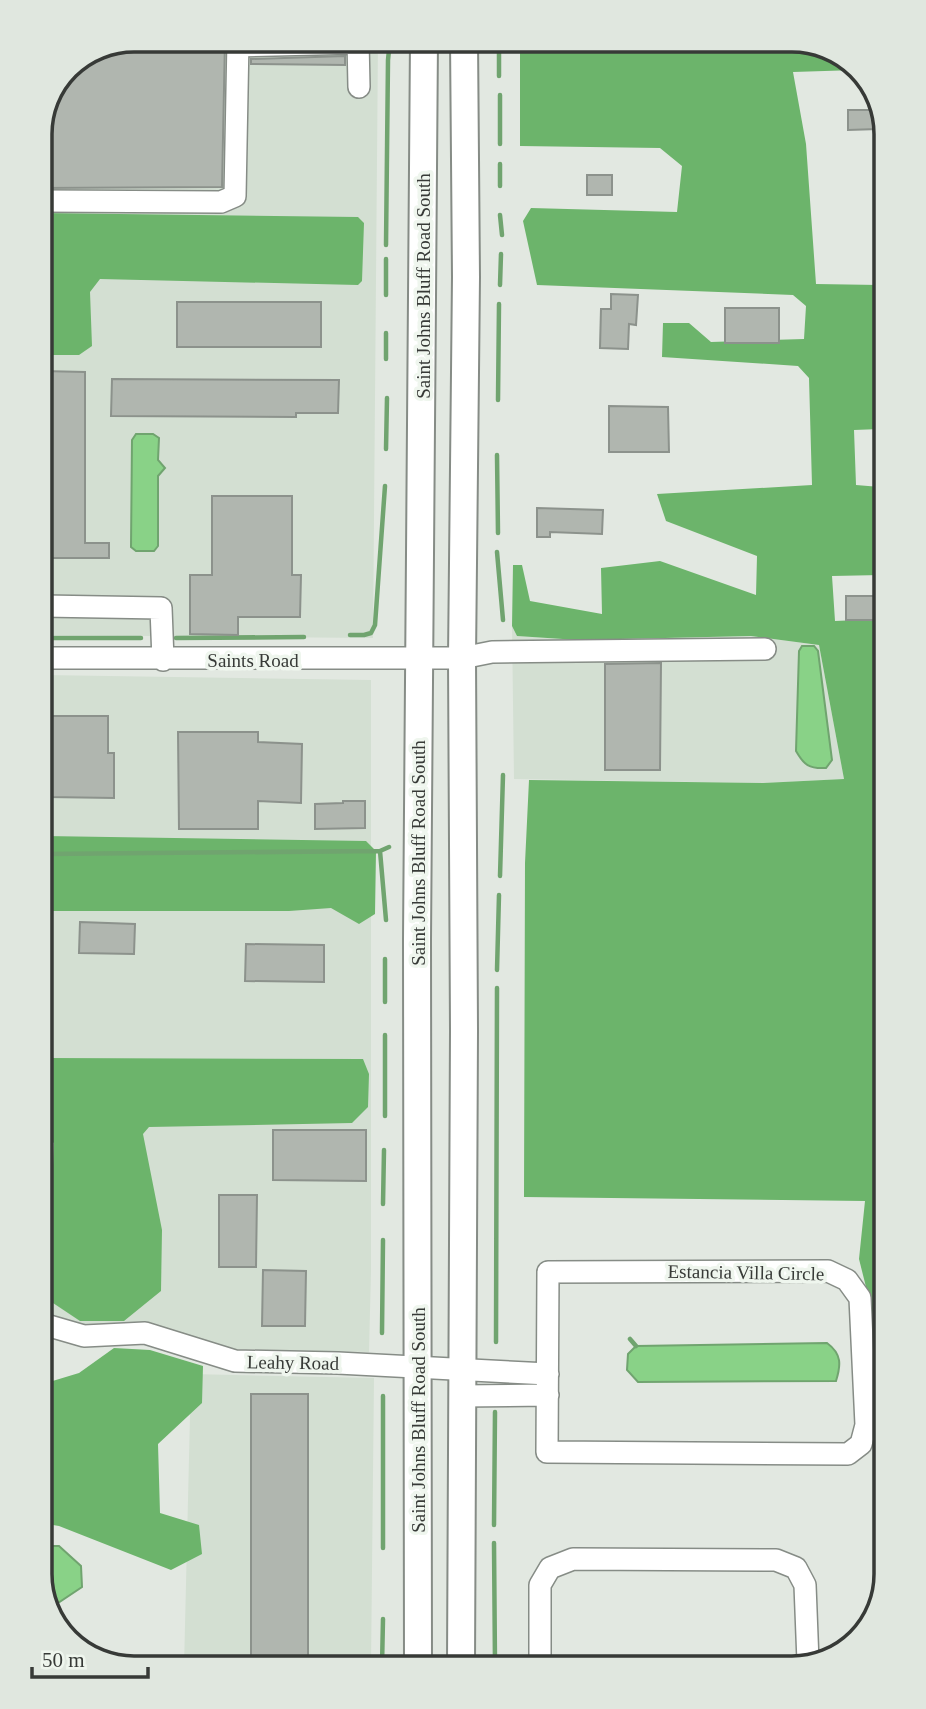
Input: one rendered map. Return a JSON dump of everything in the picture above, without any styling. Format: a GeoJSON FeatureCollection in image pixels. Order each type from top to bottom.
{"type":"FeatureCollection","features":[{"type":"Feature","properties":{"kind":"main road","name":"Saint Johns Bluff Road South"},"geometry":{"type":"LineString","coordinates":[[418,1656],[424,52]]}},
{"type":"Feature","properties":{"kind":"main road"},"geometry":{"type":"LineString","coordinates":[[461,1656],[464,1031],[462,658],[466,277],[464,52]]}},
{"type":"Feature","properties":{"kind":"street"},"geometry":{"type":"LineString","coordinates":[[53,201],[221,202],[235,196],[238,52]]}},
{"type":"Feature","properties":{"kind":"street"},"geometry":{"type":"LineString","coordinates":[[358,52],[359,87]]}},
{"type":"Feature","properties":{"kind":"street"},"geometry":{"type":"LineString","coordinates":[[53,606],[161,608],[163,660]]}},
{"type":"Feature","properties":{"kind":"street","name":"Saints Road"},"geometry":{"type":"LineString","coordinates":[[53,658],[462,658],[492,652],[765,649]]}},
{"type":"Feature","properties":{"kind":"street","name":"Estancia Villa Circle"},"geometry":{"type":"LineString","coordinates":[[828,1270],[847,1280],[860,1298],[866,1425],[861,1444],[848,1454],[548,1452],[548,1384],[548,1272],[828,1270]]}},
{"type":"Feature","properties":{"kind":"street","name":"Leahy Road"},"geometry":{"type":"LineString","coordinates":[[52,1327],[84,1336],[145,1333],[235,1361],[461,1368],[548,1384]]}},
{"type":"Feature","properties":{"kind":"street"},"geometry":{"type":"LineString","coordinates":[[461,1396],[548,1384]]}},
{"type":"Feature","properties":{"kind":"street"},"geometry":{"type":"LineString","coordinates":[[540,1656],[540,1585],[550,1568],[573,1559],[776,1560],[796,1568],[805,1585],[808,1655]]}},
{"type":"Feature","properties":{"kind":"shaded area"},"geometry":{"type":"Polygon","coordinates":[[[135,52],[378,52],[373,638],[53,635],[53,129],[55,113],[69,85],[94,63],[108,57],[135,52]]]}},
{"type":"Feature","properties":{"kind":"shaded area"},"geometry":{"type":"Polygon","coordinates":[[[520,53],[797,53],[818,57],[843,70],[793,72],[806,144],[816,284],[874,285],[874,429],[854,430],[856,485],[874,486],[874,575],[832,576],[835,621],[874,619],[874,1319],[859,1259],[865,1201],[524,1197],[525,863],[529,780],[763,783],[844,779],[819,645],[751,636],[578,640],[517,636],[512,626],[513,565],[522,565],[530,601],[602,614],[601,568],[660,561],[756,595],[757,556],[666,521],[657,494],[812,485],[809,378],[798,366],[662,357],[663,323],[689,323],[711,342],[804,339],[806,306],[793,295],[537,285],[523,221],[531,208],[677,212],[682,166],[660,148],[520,146],[520,53]]]}},
{"type":"Feature","properties":{"kind":"shaded area"},"geometry":{"type":"Polygon","coordinates":[[[53,213],[358,217],[364,223],[362,281],[358,285],[100,279],[90,292],[92,346],[79,355],[53,355],[53,213]]]}},
{"type":"Feature","properties":{"kind":"shaded area"},"geometry":{"type":"Polygon","coordinates":[[[136,434],[153,434],[159,438],[158,460],[165,468],[158,476],[158,546],[154,551],[136,551],[131,547],[132,440],[136,434]]]}},
{"type":"Feature","properties":{"kind":"shaded area"},"geometry":{"type":"Polygon","coordinates":[[[512,626],[517,636],[578,640],[751,636],[819,645],[844,779],[763,783],[514,779],[512,626]]]}},
{"type":"Feature","properties":{"kind":"shaded area"},"geometry":{"type":"Polygon","coordinates":[[[802,646],[814,646],[818,651],[832,760],[826,768],[808,765],[796,751],[799,651],[802,646]]]}},
{"type":"Feature","properties":{"kind":"shaded area"},"geometry":{"type":"Polygon","coordinates":[[[53,675],[371,680],[369,1352],[235,1349],[193,1339],[52,1337],[53,675]]]}},
{"type":"Feature","properties":{"kind":"shaded area"},"geometry":{"type":"Polygon","coordinates":[[[53,836],[366,841],[376,851],[375,914],[359,924],[331,908],[289,911],[52,911],[53,836]]]}},
{"type":"Feature","properties":{"kind":"shaded area"},"geometry":{"type":"Polygon","coordinates":[[[52,1058],[363,1059],[369,1074],[368,1107],[352,1123],[149,1127],[143,1134],[162,1230],[161,1291],[124,1321],[80,1321],[52,1302],[52,1058]]]}},
{"type":"Feature","properties":{"kind":"shaded area"},"geometry":{"type":"Polygon","coordinates":[[[827,1343],[839,1360],[836,1381],[638,1382],[627,1370],[628,1354],[636,1346],[827,1343]]]}},
{"type":"Feature","properties":{"kind":"shaded area"},"geometry":{"type":"Polygon","coordinates":[[[114,1348],[150,1350],[203,1366],[202,1403],[158,1444],[160,1513],[199,1525],[202,1554],[171,1570],[52,1525],[52,1381],[79,1373],[114,1348]]]}},
{"type":"Feature","properties":{"kind":"shaded area"},"geometry":{"type":"Polygon","coordinates":[[[191,1374],[374,1378],[371,1656],[184,1656],[191,1374]]]}},
{"type":"Feature","properties":{"kind":"shaded area"},"geometry":{"type":"Polygon","coordinates":[[[52,1546],[59,1546],[81,1566],[82,1587],[58,1603],[52,1574],[52,1546]]]}},
{"type":"Feature","properties":{"kind":"building"},"geometry":{"type":"Polygon","coordinates":[[[135,52],[225,52],[222,187],[53,188],[53,129],[61,98],[80,73],[108,57],[135,52]]]}},
{"type":"Feature","properties":{"kind":"building"},"geometry":{"type":"Polygon","coordinates":[[[345,56],[345,65],[251,64],[251,59],[345,56]]]}},
{"type":"Feature","properties":{"kind":"building"},"geometry":{"type":"Polygon","coordinates":[[[848,110],[869,110],[873,129],[848,130],[848,110]]]}},
{"type":"Feature","properties":{"kind":"building"},"geometry":{"type":"Polygon","coordinates":[[[587,175],[612,175],[612,195],[587,195],[587,175]]]}},
{"type":"Feature","properties":{"kind":"building"},"geometry":{"type":"Polygon","coordinates":[[[611,294],[638,295],[636,325],[629,324],[628,349],[600,348],[601,309],[611,309],[611,294]]]}},
{"type":"Feature","properties":{"kind":"building"},"geometry":{"type":"Polygon","coordinates":[[[177,302],[321,302],[321,347],[177,347],[177,302]]]}},
{"type":"Feature","properties":{"kind":"building"},"geometry":{"type":"Polygon","coordinates":[[[725,308],[779,308],[779,343],[725,343],[725,308]]]}},
{"type":"Feature","properties":{"kind":"building"},"geometry":{"type":"Polygon","coordinates":[[[53,371],[85,372],[85,543],[109,543],[109,558],[53,558],[53,371]]]}},
{"type":"Feature","properties":{"kind":"building"},"geometry":{"type":"Polygon","coordinates":[[[112,379],[339,380],[338,413],[296,413],[296,417],[111,416],[112,379]]]}},
{"type":"Feature","properties":{"kind":"building"},"geometry":{"type":"Polygon","coordinates":[[[609,406],[668,407],[669,452],[609,452],[609,406]]]}},
{"type":"Feature","properties":{"kind":"building"},"geometry":{"type":"Polygon","coordinates":[[[212,496],[292,496],[292,575],[301,575],[300,617],[238,617],[238,635],[190,634],[190,575],[212,575],[212,496]]]}},
{"type":"Feature","properties":{"kind":"building"},"geometry":{"type":"Polygon","coordinates":[[[537,508],[603,510],[602,534],[550,532],[550,537],[537,537],[537,508]]]}},
{"type":"Feature","properties":{"kind":"building"},"geometry":{"type":"Polygon","coordinates":[[[846,596],[874,596],[874,620],[846,620],[846,596]]]}},
{"type":"Feature","properties":{"kind":"building"},"geometry":{"type":"Polygon","coordinates":[[[661,663],[660,770],[605,770],[605,664],[661,663]]]}},
{"type":"Feature","properties":{"kind":"building"},"geometry":{"type":"Polygon","coordinates":[[[53,716],[108,716],[108,753],[114,753],[114,798],[53,797],[53,716]]]}},
{"type":"Feature","properties":{"kind":"building"},"geometry":{"type":"Polygon","coordinates":[[[178,732],[258,732],[258,742],[302,744],[301,803],[258,801],[258,829],[179,829],[178,732]]]}},
{"type":"Feature","properties":{"kind":"building"},"geometry":{"type":"Polygon","coordinates":[[[365,801],[365,828],[315,829],[315,804],[365,801]]]}},
{"type":"Feature","properties":{"kind":"building"},"geometry":{"type":"Polygon","coordinates":[[[80,922],[135,924],[134,954],[79,953],[80,922]]]}},
{"type":"Feature","properties":{"kind":"building"},"geometry":{"type":"Polygon","coordinates":[[[246,944],[324,945],[324,982],[245,981],[246,944]]]}},
{"type":"Feature","properties":{"kind":"building"},"geometry":{"type":"Polygon","coordinates":[[[273,1130],[366,1130],[366,1181],[273,1180],[273,1130]]]}},
{"type":"Feature","properties":{"kind":"building"},"geometry":{"type":"Polygon","coordinates":[[[219,1195],[257,1195],[256,1267],[219,1267],[219,1195]]]}},
{"type":"Feature","properties":{"kind":"building"},"geometry":{"type":"Polygon","coordinates":[[[263,1270],[306,1271],[305,1326],[262,1326],[263,1270]]]}},
{"type":"Feature","properties":{"kind":"building"},"geometry":{"type":"Polygon","coordinates":[[[251,1394],[308,1394],[308,1656],[251,1656],[251,1394]]]}},
{"type":"Feature","properties":{"kind":"waterway"},"geometry":{"type":"LineString","coordinates":[[386,245],[389,52]]}},
{"type":"Feature","properties":{"kind":"waterway"},"geometry":{"type":"LineString","coordinates":[[499,53],[499,76]]}},
{"type":"Feature","properties":{"kind":"waterway"},"geometry":{"type":"LineString","coordinates":[[500,95],[500,144]]}},
{"type":"Feature","properties":{"kind":"waterway"},"geometry":{"type":"LineString","coordinates":[[500,164],[500,186]]}},
{"type":"Feature","properties":{"kind":"waterway"},"geometry":{"type":"LineString","coordinates":[[500,215],[502,235]]}},
{"type":"Feature","properties":{"kind":"waterway"},"geometry":{"type":"LineString","coordinates":[[500,285],[501,254]]}},
{"type":"Feature","properties":{"kind":"waterway"},"geometry":{"type":"LineString","coordinates":[[386,259],[386,295]]}},
{"type":"Feature","properties":{"kind":"waterway"},"geometry":{"type":"LineString","coordinates":[[498,400],[499,304]]}},
{"type":"Feature","properties":{"kind":"waterway"},"geometry":{"type":"LineString","coordinates":[[386,333],[386,359]]}},
{"type":"Feature","properties":{"kind":"waterway"},"geometry":{"type":"LineString","coordinates":[[386,449],[387,398]]}},
{"type":"Feature","properties":{"kind":"waterway"},"geometry":{"type":"LineString","coordinates":[[497,455],[498,533]]}},
{"type":"Feature","properties":{"kind":"waterway"},"geometry":{"type":"LineString","coordinates":[[350,635],[371,633],[375,625],[385,486]]}},
{"type":"Feature","properties":{"kind":"waterway"},"geometry":{"type":"LineString","coordinates":[[497,552],[503,620]]}},
{"type":"Feature","properties":{"kind":"waterway"},"geometry":{"type":"LineString","coordinates":[[176,638],[304,637]]}},
{"type":"Feature","properties":{"kind":"waterway"},"geometry":{"type":"LineString","coordinates":[[53,638],[141,638]]}},
{"type":"Feature","properties":{"kind":"waterway"},"geometry":{"type":"LineString","coordinates":[[500,876],[503,775]]}},
{"type":"Feature","properties":{"kind":"waterway"},"geometry":{"type":"LineString","coordinates":[[386,920],[380,851],[389,847]]}},
{"type":"Feature","properties":{"kind":"waterway"},"geometry":{"type":"LineString","coordinates":[[52,854],[380,851]]}},
{"type":"Feature","properties":{"kind":"waterway"},"geometry":{"type":"LineString","coordinates":[[497,970],[499,895]]}},
{"type":"Feature","properties":{"kind":"waterway"},"geometry":{"type":"LineString","coordinates":[[385,959],[385,1002]]}},
{"type":"Feature","properties":{"kind":"waterway"},"geometry":{"type":"LineString","coordinates":[[496,1342],[497,988]]}},
{"type":"Feature","properties":{"kind":"waterway"},"geometry":{"type":"LineString","coordinates":[[385,1035],[385,1116]]}},
{"type":"Feature","properties":{"kind":"waterway"},"geometry":{"type":"LineString","coordinates":[[383,1204],[384,1150]]}},
{"type":"Feature","properties":{"kind":"waterway"},"geometry":{"type":"LineString","coordinates":[[382,1333],[383,1240]]}},
{"type":"Feature","properties":{"kind":"waterway"},"geometry":{"type":"LineString","coordinates":[[630,1339],[636,1346]]}},
{"type":"Feature","properties":{"kind":"waterway"},"geometry":{"type":"LineString","coordinates":[[383,1396],[383,1548]]}},
{"type":"Feature","properties":{"kind":"waterway"},"geometry":{"type":"LineString","coordinates":[[494,1525],[495,1412]]}},
{"type":"Feature","properties":{"kind":"waterway"},"geometry":{"type":"LineString","coordinates":[[494,1543],[495,1656]]}},
{"type":"Feature","properties":{"kind":"waterway"},"geometry":{"type":"LineString","coordinates":[[382,1656],[383,1619]]}}]}
